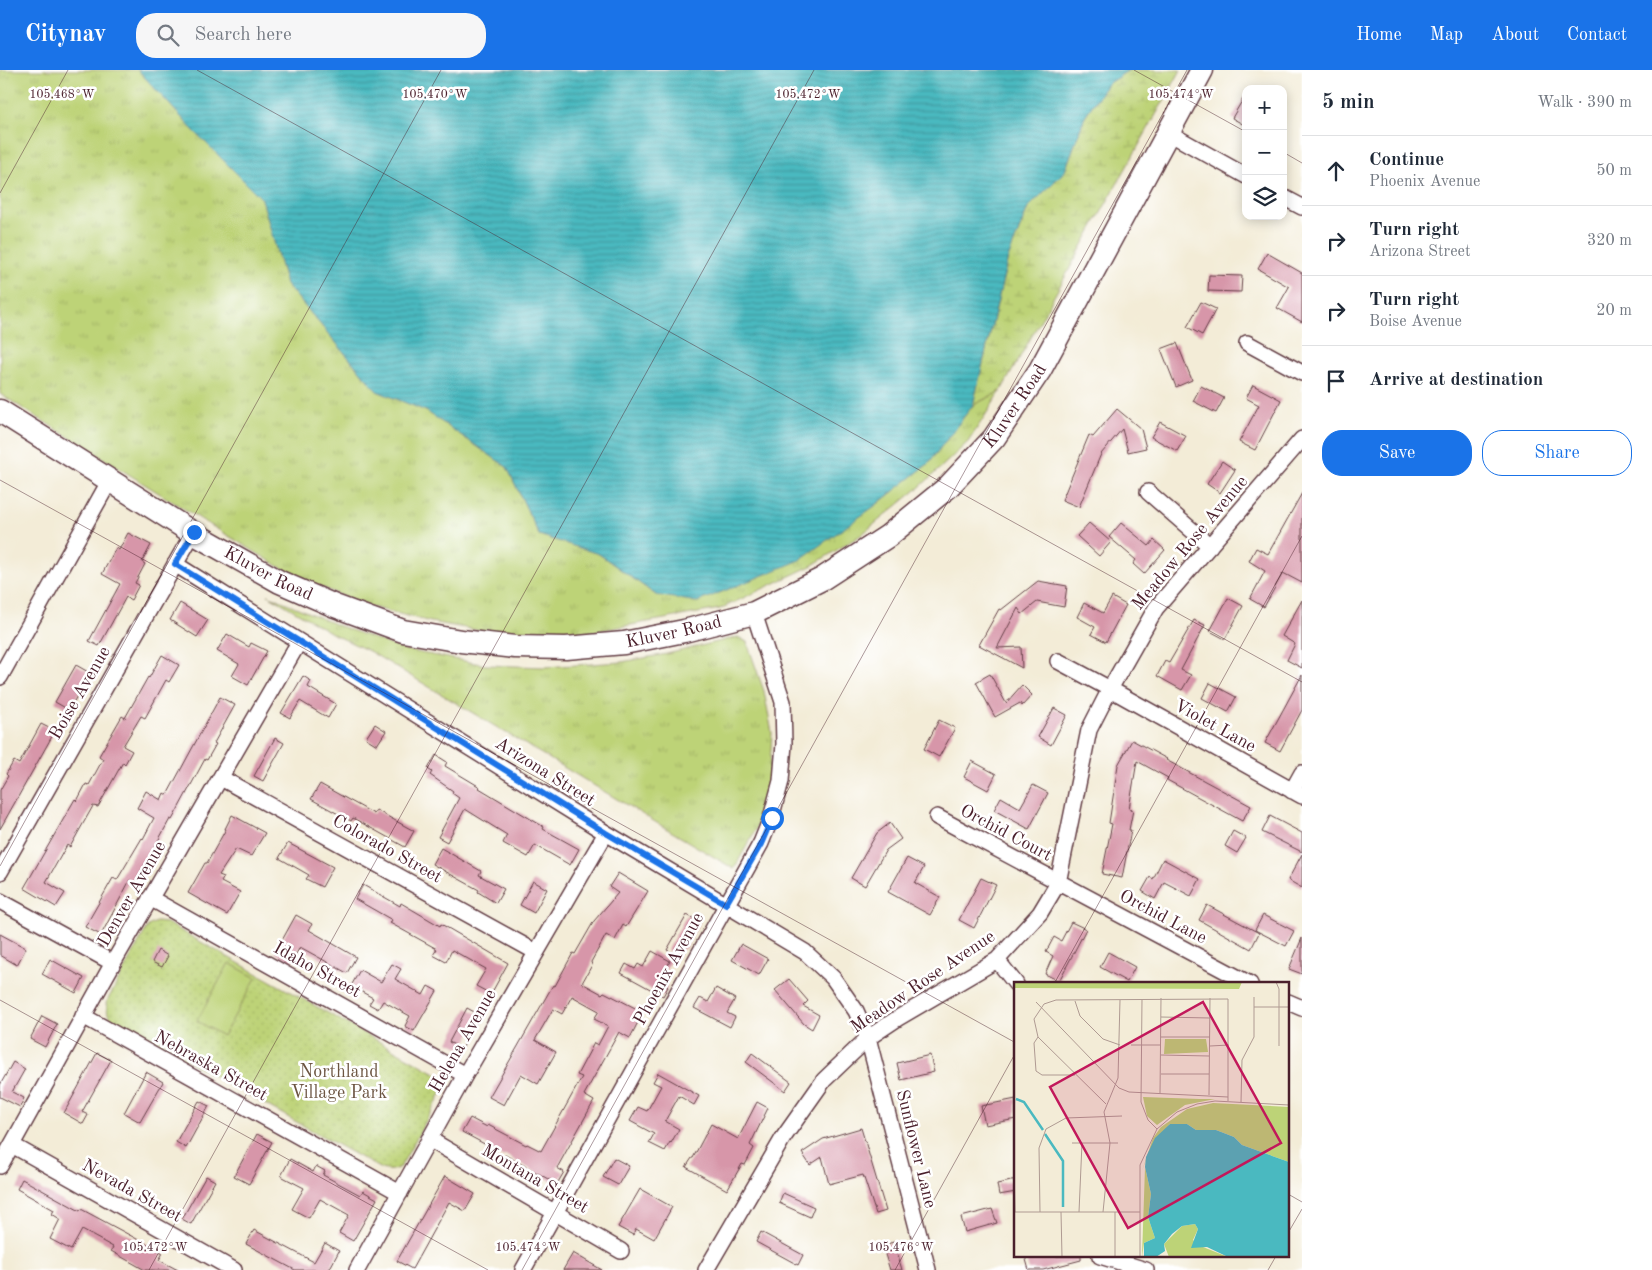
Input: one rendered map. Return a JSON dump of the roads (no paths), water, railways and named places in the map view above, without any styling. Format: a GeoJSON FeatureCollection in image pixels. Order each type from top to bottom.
{"type":"FeatureCollection","features":[{"type":"Feature","properties":{"kind":"street","name":"Kluver Road"},"geometry":{"type":"LineString","coordinates":[[0,411],[194,532],[280,582],[335,606],[403,631],[515,646],[566,648],[624,643],[684,631],[754,613],[822,579],[888,536],[948,487],[994,438],[1040,370],[1202,70]]}},
{"type":"Feature","properties":{"kind":"street"},"geometry":{"type":"LineString","coordinates":[[1167,132],[1244,175]]}},
{"type":"Feature","properties":{"kind":"street"},"geometry":{"type":"LineString","coordinates":[[1287,199],[1302,207]]}},
{"type":"Feature","properties":{"kind":"street"},"geometry":{"type":"LineString","coordinates":[[1247,343],[1302,373]]}},
{"type":"Feature","properties":{"kind":"street","name":"Meadow Rose Avenue"},"geometry":{"type":"LineString","coordinates":[[706,1270],[783,1138],[824,1080],[868,1038],[898,1018],[997,960],[1040,913],[1058,883],[1089,730],[1110,689],[1156,608],[1302,439]]}},
{"type":"Feature","properties":{"kind":"street"},"geometry":{"type":"LineString","coordinates":[[0,677],[110,480]]}},
{"type":"Feature","properties":{"kind":"street"},"geometry":{"type":"LineString","coordinates":[[1148,492],[1210,546]]}},
{"type":"Feature","properties":{"kind":"street","name":"Boise Avenue"},"geometry":{"type":"LineString","coordinates":[[0,872],[194,532]]}},
{"type":"Feature","properties":{"kind":"street","name":"Arizona Street"},"geometry":{"type":"LineString","coordinates":[[175,564],[606,833],[805,952],[833,978],[856,1010],[868,1038]]}},
{"type":"Feature","properties":{"kind":"street","name":"Phoenix Avenue"},"geometry":{"type":"LineString","coordinates":[[523,1270],[761,844],[772,818],[781,781],[784,744],[782,702],[754,613]]}},
{"type":"Feature","properties":{"kind":"street","name":"Denver Avenue"},"geometry":{"type":"LineString","coordinates":[[0,1166],[150,898],[299,642]]}},
{"type":"Feature","properties":{"kind":"street","name":"Violet Lane"},"geometry":{"type":"LineString","coordinates":[[1058,661],[1297,793]]}},
{"type":"Feature","properties":{"kind":"street"},"geometry":{"type":"LineString","coordinates":[[1297,793],[1302,772]]}},
{"type":"Feature","properties":{"kind":"street","name":"Colorado Street"},"geometry":{"type":"LineString","coordinates":[[221,778],[536,952]]}},
{"type":"Feature","properties":{"kind":"street","name":"Orchid Court"},"geometry":{"type":"LineString","coordinates":[[937,817],[1058,883]]}},
{"type":"Feature","properties":{"kind":"street","name":"Helena Avenue"},"geometry":{"type":"LineString","coordinates":[[357,1270],[465,1075],[606,833]]}},
{"type":"Feature","properties":{"kind":"street","name":"Orchid Lane"},"geometry":{"type":"LineString","coordinates":[[1058,883],[1246,982]]}},
{"type":"Feature","properties":{"kind":"street","name":"Idaho Street"},"geometry":{"type":"LineString","coordinates":[[150,898],[465,1075]]}},
{"type":"Feature","properties":{"kind":"street"},"geometry":{"type":"LineString","coordinates":[[0,901],[113,963]]}},
{"type":"Feature","properties":{"kind":"street"},"geometry":{"type":"LineString","coordinates":[[997,960],[1014,982]]}},
{"type":"Feature","properties":{"kind":"street"},"geometry":{"type":"LineString","coordinates":[[1290,1003],[1302,1008]]}},
{"type":"Feature","properties":{"kind":"street","name":"Nebraska Street"},"geometry":{"type":"LineString","coordinates":[[83,1016],[400,1193]]}},
{"type":"Feature","properties":{"kind":"street","name":"Sunflower Lane"},"geometry":{"type":"LineString","coordinates":[[868,1038],[928,1270]]}},
{"type":"Feature","properties":{"kind":"street","name":"Montana Street"},"geometry":{"type":"LineString","coordinates":[[429,1139],[621,1251]]}},
{"type":"Feature","properties":{"kind":"street","name":"Nevada Street"},"geometry":{"type":"LineString","coordinates":[[12,1145],[234,1270]]}},
{"type":"Feature","properties":{"kind":"street"},"geometry":{"type":"LineString","coordinates":[[1107,1258],[1146,1270]]}},
{"type":"Feature","properties":{"kind":"water"},"geometry":{"type":"Polygon","coordinates":[[[138,70],[1129,70],[1107,84],[1085,116],[1065,171],[1028,208],[1008,258],[973,405],[928,464],[872,508],[798,561],[697,602],[656,595],[599,554],[539,535],[507,467],[426,411],[377,391],[286,284],[262,199],[193,130],[138,70]]]}},
{"type":"Feature","properties":{"kind":"park label","name":"Northland Village Park"},"geometry":{"type":"Point","coordinates":[339,1082]}}]}
